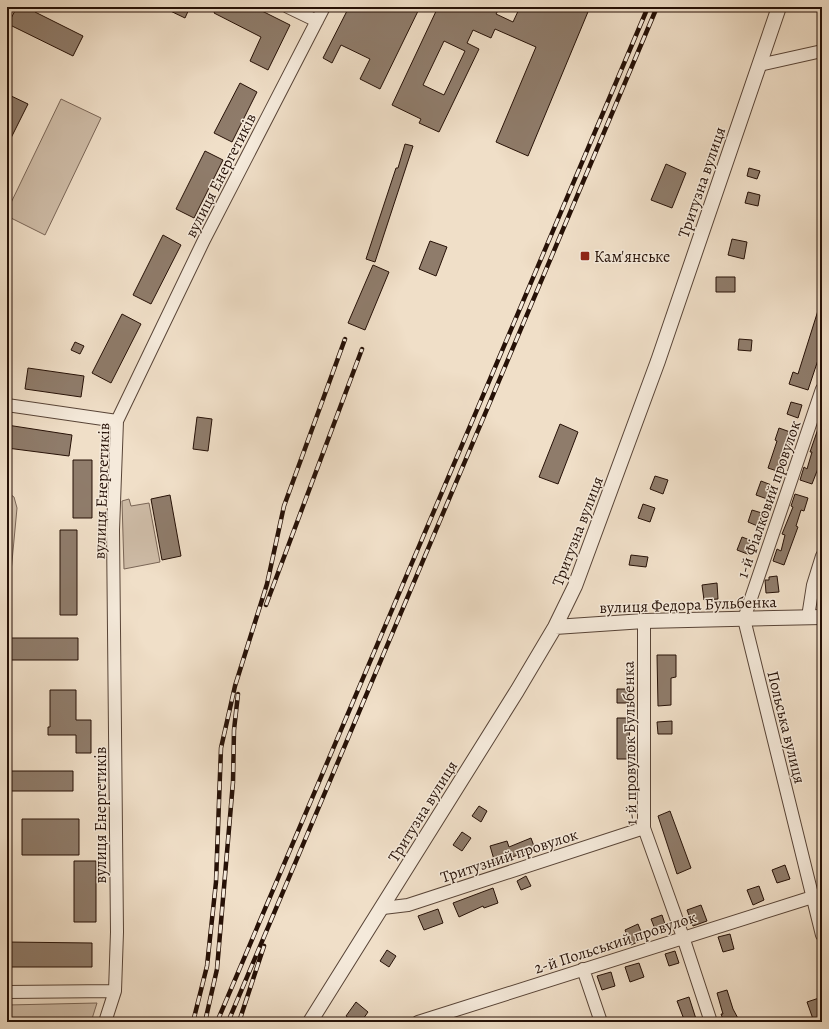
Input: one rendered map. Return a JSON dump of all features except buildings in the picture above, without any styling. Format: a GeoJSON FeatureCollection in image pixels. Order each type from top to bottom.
{"type":"FeatureCollection","features":[{"type":"Feature","properties":{"kind":"street"},"geometry":{"type":"LineString","coordinates":[[288,7],[317,21]]}},
{"type":"Feature","properties":{"kind":"street","name":"вулиця Енергетиків"},"geometry":{"type":"LineString","coordinates":[[105,1022],[115,991],[117,932],[116,708],[113,530],[117,421],[204,240],[324,7]]}},
{"type":"Feature","properties":{"kind":"street","name":"Тритузна вулиця"},"geometry":{"type":"LineString","coordinates":[[310,1022],[555,627],[576,586],[658,362],[778,7]]}},
{"type":"Feature","properties":{"kind":"street"},"geometry":{"type":"LineString","coordinates":[[759,65],[822,51]]}},
{"type":"Feature","properties":{"kind":"street","name":"1-й Фіалковий провулок"},"geometry":{"type":"LineString","coordinates":[[744,619],[822,389]]}},
{"type":"Feature","properties":{"kind":"street"},"geometry":{"type":"LineString","coordinates":[[7,405],[117,421]]}},
{"type":"Feature","properties":{"kind":"street"},"geometry":{"type":"LineString","coordinates":[[808,617],[813,585],[822,556]]}},
{"type":"Feature","properties":{"kind":"street","name":"вулиця Федора Бульбенка"},"geometry":{"type":"LineString","coordinates":[[555,627],[644,621],[822,617]]}},
{"type":"Feature","properties":{"kind":"street","name":"Польська вулиця"},"geometry":{"type":"LineString","coordinates":[[744,619],[817,895],[822,935]]}},
{"type":"Feature","properties":{"kind":"street","name":"1-й провулок Бульбенка"},"geometry":{"type":"LineString","coordinates":[[644,621],[644,828],[683,937],[710,1022]]}},
{"type":"Feature","properties":{"kind":"street","name":"Тритузний провулок"},"geometry":{"type":"LineString","coordinates":[[382,908],[408,905],[644,828]]}},
{"type":"Feature","properties":{"kind":"street","name":"2-й Польський провулок"},"geometry":{"type":"LineString","coordinates":[[418,1022],[817,895]]}},
{"type":"Feature","properties":{"kind":"street"},"geometry":{"type":"LineString","coordinates":[[583,969],[601,1022]]}},
{"type":"Feature","properties":{"kind":"street"},"geometry":{"type":"LineString","coordinates":[[7,992],[115,991]]}},
{"type":"Feature","properties":{"kind":"shaded area"},"geometry":{"type":"Polygon","coordinates":[[[61,99],[101,118],[45,235],[7,216],[7,211],[61,99]]]}},
{"type":"Feature","properties":{"kind":"shaded area"},"geometry":{"type":"Polygon","coordinates":[[[7,492],[14,497],[17,508],[10,583],[7,590],[7,492]]]}},
{"type":"Feature","properties":{"kind":"shaded area"},"geometry":{"type":"Polygon","coordinates":[[[129,499],[131,506],[149,503],[160,562],[124,569],[122,501],[129,499]]]}},
{"type":"Feature","properties":{"kind":"shaded area"},"geometry":{"type":"Polygon","coordinates":[[[97,1003],[91,1022],[7,1022],[7,1005],[97,1003]]]}},
{"type":"Feature","properties":{"kind":"railway"},"geometry":{"type":"LineString","coordinates":[[217,1022],[648,7]]}},
{"type":"Feature","properties":{"kind":"railway"},"geometry":{"type":"LineString","coordinates":[[228,1022],[657,7]]}},
{"type":"Feature","properties":{"kind":"railway"},"geometry":{"type":"LineString","coordinates":[[193,1022],[207,966],[216,882],[221,748],[235,686],[267,584],[284,506],[345,339]]}},
{"type":"Feature","properties":{"kind":"railway"},"geometry":{"type":"LineString","coordinates":[[266,605],[362,349]]}},
{"type":"Feature","properties":{"kind":"railway"},"geometry":{"type":"LineString","coordinates":[[205,1022],[217,969],[233,782],[234,730],[238,694]]}},
{"type":"Feature","properties":{"kind":"railway"},"geometry":{"type":"LineString","coordinates":[[239,1022],[264,946]]}},
{"type":"Feature","properties":{"kind":"place","name":"Кам'янське"},"geometry":{"type":"Point","coordinates":[585,256]}}]}
